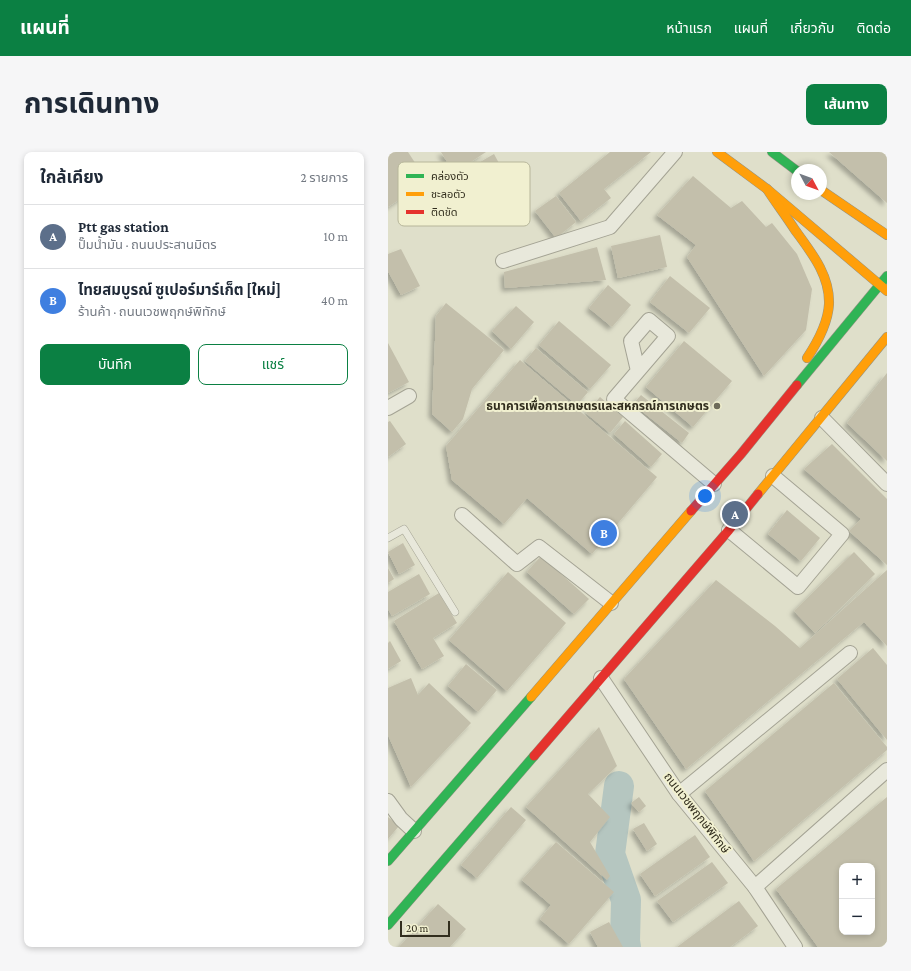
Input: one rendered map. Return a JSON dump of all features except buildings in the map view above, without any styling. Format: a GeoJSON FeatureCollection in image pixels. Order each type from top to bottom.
{"type":"FeatureCollection","features":[{"type":"Feature","properties":{"kind":"main road"},"geometry":{"type":"LineString","coordinates":[[717,152],[767,189],[887,291]]}},
{"type":"Feature","properties":{"kind":"main road"},"geometry":{"type":"LineString","coordinates":[[772,152],[791,166]]}},
{"type":"Feature","properties":{"kind":"main road"},"geometry":{"type":"LineString","coordinates":[[741,454],[816,344],[826,320],[829,304],[825,278],[815,258],[767,189]]}},
{"type":"Feature","properties":{"kind":"main road"},"geometry":{"type":"LineString","coordinates":[[827,194],[887,235]]}},
{"type":"Feature","properties":{"kind":"main road"},"geometry":{"type":"LineString","coordinates":[[868,221],[887,229]]}},
{"type":"Feature","properties":{"kind":"main road"},"geometry":{"type":"LineString","coordinates":[[388,861],[741,454],[887,276]]}},
{"type":"Feature","properties":{"kind":"main road"},"geometry":{"type":"LineString","coordinates":[[388,925],[730,530],[887,337]]}},
{"type":"Feature","properties":{"kind":"street"},"geometry":{"type":"LineString","coordinates":[[503,261],[610,227],[675,152]]}},
{"type":"Feature","properties":{"kind":"street"},"geometry":{"type":"LineString","coordinates":[[638,371],[614,399],[714,484]]}},
{"type":"Feature","properties":{"kind":"street"},"geometry":{"type":"LineString","coordinates":[[388,408],[409,396]]}},
{"type":"Feature","properties":{"kind":"street"},"geometry":{"type":"LineString","coordinates":[[822,418],[887,484]]}},
{"type":"Feature","properties":{"kind":"street"},"geometry":{"type":"LineString","coordinates":[[730,530],[798,588],[842,534],[773,476]]}},
{"type":"Feature","properties":{"kind":"street"},"geometry":{"type":"LineString","coordinates":[[462,515],[517,564],[539,547],[611,603]]}},
{"type":"Feature","properties":{"kind":"street"},"geometry":{"type":"LineString","coordinates":[[679,794],[850,653]]}},
{"type":"Feature","properties":{"kind":"street","name":"ถนนเวชพฤกษ์พิทักษ์"},"geometry":{"type":"LineString","coordinates":[[601,678],[679,794],[755,887],[795,947]]}},
{"type":"Feature","properties":{"kind":"street"},"geometry":{"type":"LineString","coordinates":[[755,887],[887,770]]}},
{"type":"Feature","properties":{"kind":"street"},"geometry":{"type":"LineString","coordinates":[[388,801],[401,819],[414,831]]}},
{"type":"Feature","properties":{"kind":"lane"},"geometry":{"type":"LineString","coordinates":[[388,538],[404,529],[455,612]]}},
{"type":"Feature","properties":{"kind":"waterway"},"geometry":{"type":"LineString","coordinates":[[619,786],[610,854],[626,900],[626,947]]}},
{"type":"Feature","properties":{"kind":"traffic: fast"},"geometry":{"type":"LineString","coordinates":[[772,152],[791,166]]}},
{"type":"Feature","properties":{"kind":"traffic: fast"},"geometry":{"type":"LineString","coordinates":[[797,385],[887,276]]}},
{"type":"Feature","properties":{"kind":"traffic: fast"},"geometry":{"type":"LineString","coordinates":[[388,861],[531,697]]}},
{"type":"Feature","properties":{"kind":"traffic: fast"},"geometry":{"type":"LineString","coordinates":[[388,925],[534,756]]}},
{"type":"Feature","properties":{"kind":"traffic: slow"},"geometry":{"type":"LineString","coordinates":[[717,152],[767,189],[887,291]]}},
{"type":"Feature","properties":{"kind":"traffic: slow"},"geometry":{"type":"LineString","coordinates":[[767,189],[813,255],[826,283],[829,304],[827,318],[818,339],[807,358]]}},
{"type":"Feature","properties":{"kind":"traffic: slow"},"geometry":{"type":"LineString","coordinates":[[827,194],[887,235]]}},
{"type":"Feature","properties":{"kind":"traffic: slow"},"geometry":{"type":"LineString","coordinates":[[758,494],[887,337]]}},
{"type":"Feature","properties":{"kind":"traffic: slow"},"geometry":{"type":"LineString","coordinates":[[531,697],[691,511]]}},
{"type":"Feature","properties":{"kind":"traffic: jam"},"geometry":{"type":"LineString","coordinates":[[691,511],[741,454],[797,385]]}},
{"type":"Feature","properties":{"kind":"traffic: jam"},"geometry":{"type":"LineString","coordinates":[[534,756],[729,530],[758,494]]}},
{"type":"Feature","properties":{"kind":"place","name":"ธนาคารเพื่อการเกษตรและสหกรณ์การเกษตร"},"geometry":{"type":"Point","coordinates":[717,406]}},
{"type":"Feature","properties":{"kind":"place","name":"Ptt gas station"},"geometry":{"type":"Point","coordinates":[735,514]}},
{"type":"Feature","properties":{"kind":"place","name":"ไทยสมบูรณ์ ซูเปอร์มาร์เก็ต [ใหม่]"},"geometry":{"type":"Point","coordinates":[604,533]}}]}
